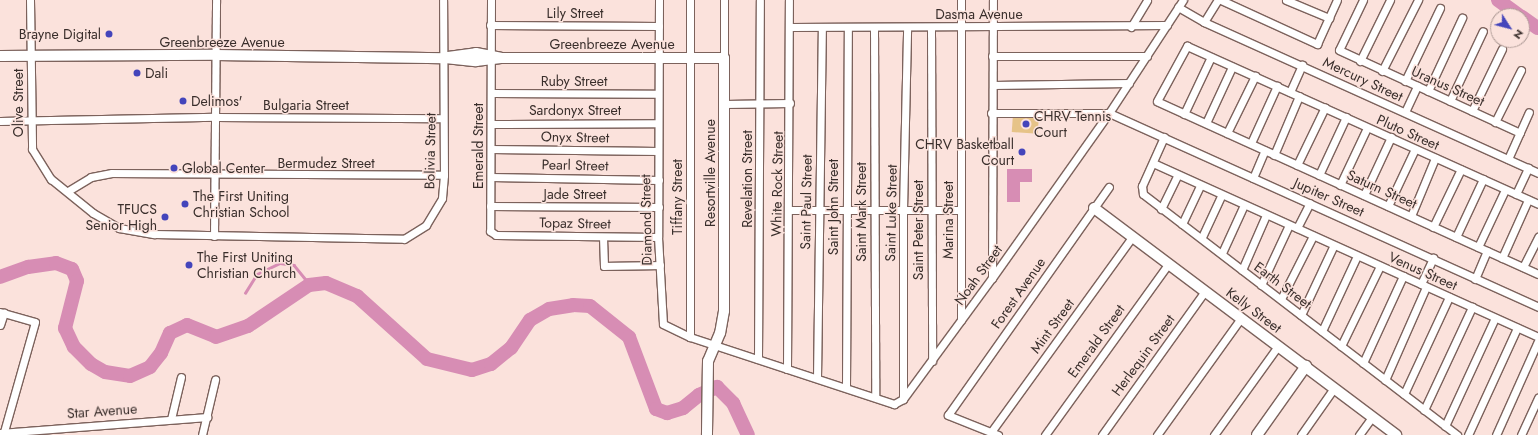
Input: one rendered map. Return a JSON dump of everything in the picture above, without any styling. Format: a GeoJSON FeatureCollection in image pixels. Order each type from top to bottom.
{"type":"FeatureCollection","features":[{"type":"Feature","properties":{"kind":"street","name":"Olive Street"},"geometry":{"type":"LineString","coordinates":[[30,0],[32,56],[32,149],[40,166],[58,186],[68,191],[93,213],[119,228],[154,234],[214,236]]}},
{"type":"Feature","properties":{"kind":"street"},"geometry":{"type":"LineString","coordinates":[[214,236],[216,0]]}},
{"type":"Feature","properties":{"kind":"street","name":"Bolivia Street"},"geometry":{"type":"LineString","coordinates":[[214,236],[404,239],[417,233],[433,216],[442,198],[444,175],[443,0]]}},
{"type":"Feature","properties":{"kind":"street","name":"Emerald Street"},"geometry":{"type":"LineString","coordinates":[[491,0],[490,25],[493,58],[490,93],[490,231],[492,234]]}},
{"type":"Feature","properties":{"kind":"street","name":"Diamond Street"},"geometry":{"type":"LineString","coordinates":[[659,0],[657,94],[659,180],[658,237],[663,324],[690,337],[716,345]]}},
{"type":"Feature","properties":{"kind":"street","name":"Tiffany Street"},"geometry":{"type":"LineString","coordinates":[[690,0],[690,337]]}},
{"type":"Feature","properties":{"kind":"street","name":"Resortville Avenue"},"geometry":{"type":"LineString","coordinates":[[708,430],[709,374],[724,311],[724,0]]}},
{"type":"Feature","properties":{"kind":"street","name":"Revelation Street"},"geometry":{"type":"LineString","coordinates":[[758,359],[760,0]]}},
{"type":"Feature","properties":{"kind":"street","name":"White Rock Street"},"geometry":{"type":"LineString","coordinates":[[787,369],[790,210],[789,0]]}},
{"type":"Feature","properties":{"kind":"street","name":"Marina Street"},"geometry":{"type":"LineString","coordinates":[[961,0],[961,320]]}},
{"type":"Feature","properties":{"kind":"street"},"geometry":{"type":"LineString","coordinates":[[992,278],[991,114],[993,85],[993,0]]}},
{"type":"Feature","properties":{"kind":"street"},"geometry":{"type":"LineString","coordinates":[[1131,27],[1147,0]]}},
{"type":"Feature","properties":{"kind":"street","name":"Noah Street"},"geometry":{"type":"LineString","coordinates":[[903,399],[992,278],[1109,113],[1183,0]]}},
{"type":"Feature","properties":{"kind":"street"},"geometry":{"type":"LineString","coordinates":[[1204,22],[1220,0],[1317,44],[1337,0]]}},
{"type":"Feature","properties":{"kind":"street"},"geometry":{"type":"LineString","coordinates":[[1286,0],[1328,18]]}},
{"type":"Feature","properties":{"kind":"street","name":"Uranus Street"},"geometry":{"type":"LineString","coordinates":[[1363,0],[1339,50],[1360,61],[1520,133]]}},
{"type":"Feature","properties":{"kind":"street"},"geometry":{"type":"LineString","coordinates":[[1360,61],[1390,0]]}},
{"type":"Feature","properties":{"kind":"street"},"geometry":{"type":"LineString","coordinates":[[1382,71],[1418,0]]}},
{"type":"Feature","properties":{"kind":"street","name":"Mercury Street"},"geometry":{"type":"LineString","coordinates":[[1178,7],[1204,22],[1538,173]]}},
{"type":"Feature","properties":{"kind":"street"},"geometry":{"type":"LineString","coordinates":[[1405,81],[1440,8]]}},
{"type":"Feature","properties":{"kind":"street"},"geometry":{"type":"LineString","coordinates":[[1428,91],[1462,18]]}},
{"type":"Feature","properties":{"kind":"street","name":"Dasma Avenue"},"geometry":{"type":"LineString","coordinates":[[790,27],[907,27],[962,24],[992,27],[1166,26]]}},
{"type":"Feature","properties":{"kind":"street","name":"Lily Street"},"geometry":{"type":"LineString","coordinates":[[490,25],[659,26]]}},
{"type":"Feature","properties":{"kind":"street","name":"Saint Peter Street"},"geometry":{"type":"LineString","coordinates":[[931,26],[932,361]]}},
{"type":"Feature","properties":{"kind":"street","name":"Saint Paul Street"},"geometry":{"type":"LineString","coordinates":[[817,378],[818,210],[822,27]]}},
{"type":"Feature","properties":{"kind":"street","name":"Saint John Street"},"geometry":{"type":"LineString","coordinates":[[846,387],[848,27]]}},
{"type":"Feature","properties":{"kind":"street","name":"Saint Mark Street"},"geometry":{"type":"LineString","coordinates":[[874,27],[875,397]]}},
{"type":"Feature","properties":{"kind":"street","name":"Saint Luke Street"},"geometry":{"type":"LineString","coordinates":[[903,399],[903,210],[907,27]]}},
{"type":"Feature","properties":{"kind":"street"},"geometry":{"type":"LineString","coordinates":[[1450,101],[1483,31]]}},
{"type":"Feature","properties":{"kind":"street","name":"Pluto Street"},"geometry":{"type":"LineString","coordinates":[[1158,101],[1187,46],[1538,204]]}},
{"type":"Feature","properties":{"kind":"street"},"geometry":{"type":"LineString","coordinates":[[1472,111],[1502,49]]}},
{"type":"Feature","properties":{"kind":"street","name":"Greenbreeze Avenue"},"geometry":{"type":"LineString","coordinates":[[0,56],[216,55],[444,58],[463,53],[493,58],[724,58]]}},
{"type":"Feature","properties":{"kind":"street"},"geometry":{"type":"LineString","coordinates":[[992,56],[1147,56]]}},
{"type":"Feature","properties":{"kind":"street"},"geometry":{"type":"LineString","coordinates":[[1184,114],[1211,57]]}},
{"type":"Feature","properties":{"kind":"street"},"geometry":{"type":"LineString","coordinates":[[1290,92],[1302,65]]}},
{"type":"Feature","properties":{"kind":"street"},"geometry":{"type":"LineString","coordinates":[[1206,123],[1232,67]]}},
{"type":"Feature","properties":{"kind":"street"},"geometry":{"type":"LineString","coordinates":[[1495,122],[1521,70]]}},
{"type":"Feature","properties":{"kind":"street"},"geometry":{"type":"LineString","coordinates":[[1227,133],[1255,76]]}},
{"type":"Feature","properties":{"kind":"street"},"geometry":{"type":"LineString","coordinates":[[993,85],[1129,83]]}},
{"type":"Feature","properties":{"kind":"street"},"geometry":{"type":"LineString","coordinates":[[1251,143],[1277,86]]}},
{"type":"Feature","properties":{"kind":"street"},"geometry":{"type":"LineString","coordinates":[[1405,112],[1417,86]]}},
{"type":"Feature","properties":{"kind":"street","name":"Ruby Street"},"geometry":{"type":"LineString","coordinates":[[490,93],[657,94]]}},
{"type":"Feature","properties":{"kind":"street"},"geometry":{"type":"LineString","coordinates":[[1274,155],[1299,96]]}},
{"type":"Feature","properties":{"kind":"street","name":"Saturn Street"},"geometry":{"type":"LineString","coordinates":[[1158,101],[1538,274]]}},
{"type":"Feature","properties":{"kind":"street"},"geometry":{"type":"LineString","coordinates":[[725,104],[790,103]]}},
{"type":"Feature","properties":{"kind":"street"},"geometry":{"type":"LineString","coordinates":[[1297,165],[1325,108]]}},
{"type":"Feature","properties":{"kind":"street"},"geometry":{"type":"LineString","coordinates":[[1508,159],[1529,112]]}},
{"type":"Feature","properties":{"kind":"street"},"geometry":{"type":"LineString","coordinates":[[991,114],[1109,113]]}},
{"type":"Feature","properties":{"kind":"street","name":"Jupiter Street"},"geometry":{"type":"LineString","coordinates":[[1109,113],[1434,258],[1475,279],[1538,307]]}},
{"type":"Feature","properties":{"kind":"street"},"geometry":{"type":"LineString","coordinates":[[1319,175],[1346,117]]}},
{"type":"Feature","properties":{"kind":"street","name":"Bulgaria Street"},"geometry":{"type":"LineString","coordinates":[[0,121],[216,118],[444,118]]}},
{"type":"Feature","properties":{"kind":"street","name":"Sardonyx Street"},"geometry":{"type":"LineString","coordinates":[[491,124],[658,123]]}},
{"type":"Feature","properties":{"kind":"street"},"geometry":{"type":"LineString","coordinates":[[1340,185],[1367,128]]}},
{"type":"Feature","properties":{"kind":"street","name":"Earth Street"},"geometry":{"type":"LineString","coordinates":[[1164,137],[1141,190],[1161,209],[1222,252],[1261,285],[1457,435]]}},
{"type":"Feature","properties":{"kind":"street"},"geometry":{"type":"LineString","coordinates":[[1364,195],[1391,137]]}},
{"type":"Feature","properties":{"kind":"street","name":"Onyx Street"},"geometry":{"type":"LineString","coordinates":[[491,149],[658,151]]}},
{"type":"Feature","properties":{"kind":"street"},"geometry":{"type":"LineString","coordinates":[[1388,206],[1415,149]]}},
{"type":"Feature","properties":{"kind":"street"},"geometry":{"type":"LineString","coordinates":[[1253,178],[1265,150]]}},
{"type":"Feature","properties":{"kind":"street"},"geometry":{"type":"LineString","coordinates":[[1411,216],[1435,158]]}},
{"type":"Feature","properties":{"kind":"street","name":"Venus Street"},"geometry":{"type":"LineString","coordinates":[[1153,163],[1177,176],[1221,196],[1298,228],[1538,337]]}},
{"type":"Feature","properties":{"kind":"street"},"geometry":{"type":"LineString","coordinates":[[1516,194],[1528,168]]}},
{"type":"Feature","properties":{"kind":"street"},"geometry":{"type":"LineString","coordinates":[[1434,227],[1461,169]]}},
{"type":"Feature","properties":{"kind":"street","name":"Bermudez Street"},"geometry":{"type":"LineString","coordinates":[[68,191],[80,182],[103,174],[444,175]]}},
{"type":"Feature","properties":{"kind":"street"},"geometry":{"type":"LineString","coordinates":[[1161,209],[1177,176]]}},
{"type":"Feature","properties":{"kind":"street","name":"Pearl Street"},"geometry":{"type":"LineString","coordinates":[[491,177],[659,180]]}},
{"type":"Feature","properties":{"kind":"street"},"geometry":{"type":"LineString","coordinates":[[1456,237],[1483,179]]}},
{"type":"Feature","properties":{"kind":"street"},"geometry":{"type":"LineString","coordinates":[[1182,224],[1200,186]]}},
{"type":"Feature","properties":{"kind":"street","name":"Forest Avenue"},"geometry":{"type":"LineString","coordinates":[[995,434],[948,414],[1109,187]]}},
{"type":"Feature","properties":{"kind":"street"},"geometry":{"type":"LineString","coordinates":[[1478,247],[1505,190]]}},
{"type":"Feature","properties":{"kind":"street"},"geometry":{"type":"LineString","coordinates":[[1202,237],[1221,196]]}},
{"type":"Feature","properties":{"kind":"street"},"geometry":{"type":"LineString","coordinates":[[1502,258],[1528,200]]}},
{"type":"Feature","properties":{"kind":"street"},"geometry":{"type":"LineString","coordinates":[[1298,228],[1310,203]]}},
{"type":"Feature","properties":{"kind":"street"},"geometry":{"type":"LineString","coordinates":[[1222,252],[1244,205]]}},
{"type":"Feature","properties":{"kind":"street","name":"Jade Street"},"geometry":{"type":"LineString","coordinates":[[490,206],[659,207]]}},
{"type":"Feature","properties":{"kind":"street","name":"Kelly Street"},"geometry":{"type":"LineString","coordinates":[[1094,208],[1206,290],[1396,435]]}},
{"type":"Feature","properties":{"kind":"street"},"geometry":{"type":"LineString","coordinates":[[790,210],[962,210]]}},
{"type":"Feature","properties":{"kind":"street"},"geometry":{"type":"LineString","coordinates":[[1242,270],[1266,214]]}},
{"type":"Feature","properties":{"kind":"street"},"geometry":{"type":"LineString","coordinates":[[1261,285],[1288,225]]}},
{"type":"Feature","properties":{"kind":"street","name":"Topaz Street"},"geometry":{"type":"LineString","coordinates":[[492,234],[658,237]]}},
{"type":"Feature","properties":{"kind":"street","name":"Mint Street"},"geometry":{"type":"LineString","coordinates":[[995,434],[1134,236]]}},
{"type":"Feature","properties":{"kind":"street"},"geometry":{"type":"LineString","coordinates":[[1281,299],[1313,236]]}},
{"type":"Feature","properties":{"kind":"street"},"geometry":{"type":"LineString","coordinates":[[603,237],[604,266],[660,265]]}},
{"type":"Feature","properties":{"kind":"street"},"geometry":{"type":"LineString","coordinates":[[1523,267],[1538,237]]}},
{"type":"Feature","properties":{"kind":"street"},"geometry":{"type":"LineString","coordinates":[[1301,315],[1334,245]]}},
{"type":"Feature","properties":{"kind":"street"},"geometry":{"type":"LineString","coordinates":[[1475,279],[1488,251]]}},
{"type":"Feature","properties":{"kind":"street"},"geometry":{"type":"LineString","coordinates":[[1322,331],[1357,256]]}},
{"type":"Feature","properties":{"kind":"street"},"geometry":{"type":"LineString","coordinates":[[1385,380],[1434,258]]}},
{"type":"Feature","properties":{"kind":"street","name":"Emerald Street"},"geometry":{"type":"LineString","coordinates":[[1045,435],[1168,263]]}},
{"type":"Feature","properties":{"kind":"street"},"geometry":{"type":"LineString","coordinates":[[1341,346],[1380,266]]}},
{"type":"Feature","properties":{"kind":"street"},"geometry":{"type":"LineString","coordinates":[[1363,363],[1403,276]]}},
{"type":"Feature","properties":{"kind":"street","name":"Herlequin Street"},"geometry":{"type":"LineString","coordinates":[[1102,435],[1206,290]]}},
{"type":"Feature","properties":{"kind":"street"},"geometry":{"type":"LineString","coordinates":[[1404,394],[1449,297]]}},
{"type":"Feature","properties":{"kind":"street"},"geometry":{"type":"LineString","coordinates":[[1424,410],[1472,307]]}},
{"type":"Feature","properties":{"kind":"street"},"geometry":{"type":"LineString","coordinates":[[0,325],[2,313],[35,322],[2,434]]}},
{"type":"Feature","properties":{"kind":"street"},"geometry":{"type":"LineString","coordinates":[[1157,435],[1241,318]]}},
{"type":"Feature","properties":{"kind":"street"},"geometry":{"type":"LineString","coordinates":[[1445,426],[1495,318]]}},
{"type":"Feature","properties":{"kind":"street"},"geometry":{"type":"LineString","coordinates":[[1468,435],[1517,328]]}},
{"type":"Feature","properties":{"kind":"street"},"geometry":{"type":"LineString","coordinates":[[1496,435],[1538,341]]}},
{"type":"Feature","properties":{"kind":"street"},"geometry":{"type":"LineString","coordinates":[[716,345],[894,404],[903,399]]}},
{"type":"Feature","properties":{"kind":"street"},"geometry":{"type":"LineString","coordinates":[[1214,435],[1278,346]]}},
{"type":"Feature","properties":{"kind":"street"},"geometry":{"type":"LineString","coordinates":[[1257,435],[1306,366]]}},
{"type":"Feature","properties":{"kind":"street"},"geometry":{"type":"LineString","coordinates":[[171,419],[181,377]]}},
{"type":"Feature","properties":{"kind":"street"},"geometry":{"type":"LineString","coordinates":[[202,435],[215,380]]}},
{"type":"Feature","properties":{"kind":"street"},"geometry":{"type":"LineString","coordinates":[[1301,435],[1334,388]]}},
{"type":"Feature","properties":{"kind":"street"},"geometry":{"type":"LineString","coordinates":[[1521,435],[1538,398]]}},
{"type":"Feature","properties":{"kind":"street","name":"Star Avenue"},"geometry":{"type":"LineString","coordinates":[[2,434],[207,417]]}},
{"type":"Feature","properties":{"kind":"street"},"geometry":{"type":"LineString","coordinates":[[1359,435],[1372,417]]}},
{"type":"Feature","properties":{"kind":"shaded area","name":"CHRV Tennis Court"},"geometry":{"type":"Polygon","coordinates":[[[1013,114],[1039,116],[1038,134],[1012,132],[1013,114]]]}},
{"type":"Feature","properties":{"kind":"shaded area"},"geometry":{"type":"Polygon","coordinates":[[[1007,169],[1032,169],[1032,182],[1020,182],[1020,202],[1007,202],[1007,169]]]}},
{"type":"Feature","properties":{"kind":"waterway"},"geometry":{"type":"LineString","coordinates":[[1498,0],[1509,8]]}},
{"type":"Feature","properties":{"kind":"waterway"},"geometry":{"type":"LineString","coordinates":[[1530,22],[1538,28]]}},
{"type":"Feature","properties":{"kind":"waterway"},"geometry":{"type":"LineString","coordinates":[[0,277],[28,267],[56,263],[72,269],[77,281],[65,328],[74,347],[91,364],[105,372],[130,376],[150,367],[161,353],[170,333],[187,325],[216,337],[248,326],[309,285],[326,283],[357,296],[427,359],[472,370],[491,364],[511,348],[530,320],[549,309],[573,305],[590,306],[629,337],[656,409],[667,413],[683,408],[699,395],[717,387],[733,403],[748,435]]}},
{"type":"Feature","properties":{"kind":"waterway"},"geometry":{"type":"LineString","coordinates":[[245,293],[257,274],[280,263],[294,265],[306,280],[316,284]]}},
{"type":"Feature","properties":{"kind":"place","name":"Brayne Digital"},"geometry":{"type":"Point","coordinates":[109,34]}},
{"type":"Feature","properties":{"kind":"place","name":"Dali"},"geometry":{"type":"Point","coordinates":[137,73]}},
{"type":"Feature","properties":{"kind":"place","name":"Delimos'"},"geometry":{"type":"Point","coordinates":[183,101]}},
{"type":"Feature","properties":{"kind":"place","name":"CHRV Tennis Court"},"geometry":{"type":"Point","coordinates":[1026,124]}},
{"type":"Feature","properties":{"kind":"place","name":"CHRV Basketball Court"},"geometry":{"type":"Point","coordinates":[1022,152]}},
{"type":"Feature","properties":{"kind":"place","name":"Global Center"},"geometry":{"type":"Point","coordinates":[174,168]}},
{"type":"Feature","properties":{"kind":"place","name":"The First Uniting Christian School"},"geometry":{"type":"Point","coordinates":[185,204]}},
{"type":"Feature","properties":{"kind":"place","name":"TFUCS Senior High"},"geometry":{"type":"Point","coordinates":[165,217]}},
{"type":"Feature","properties":{"kind":"place","name":"The First Uniting Christian Church"},"geometry":{"type":"Point","coordinates":[189,265]}}]}
